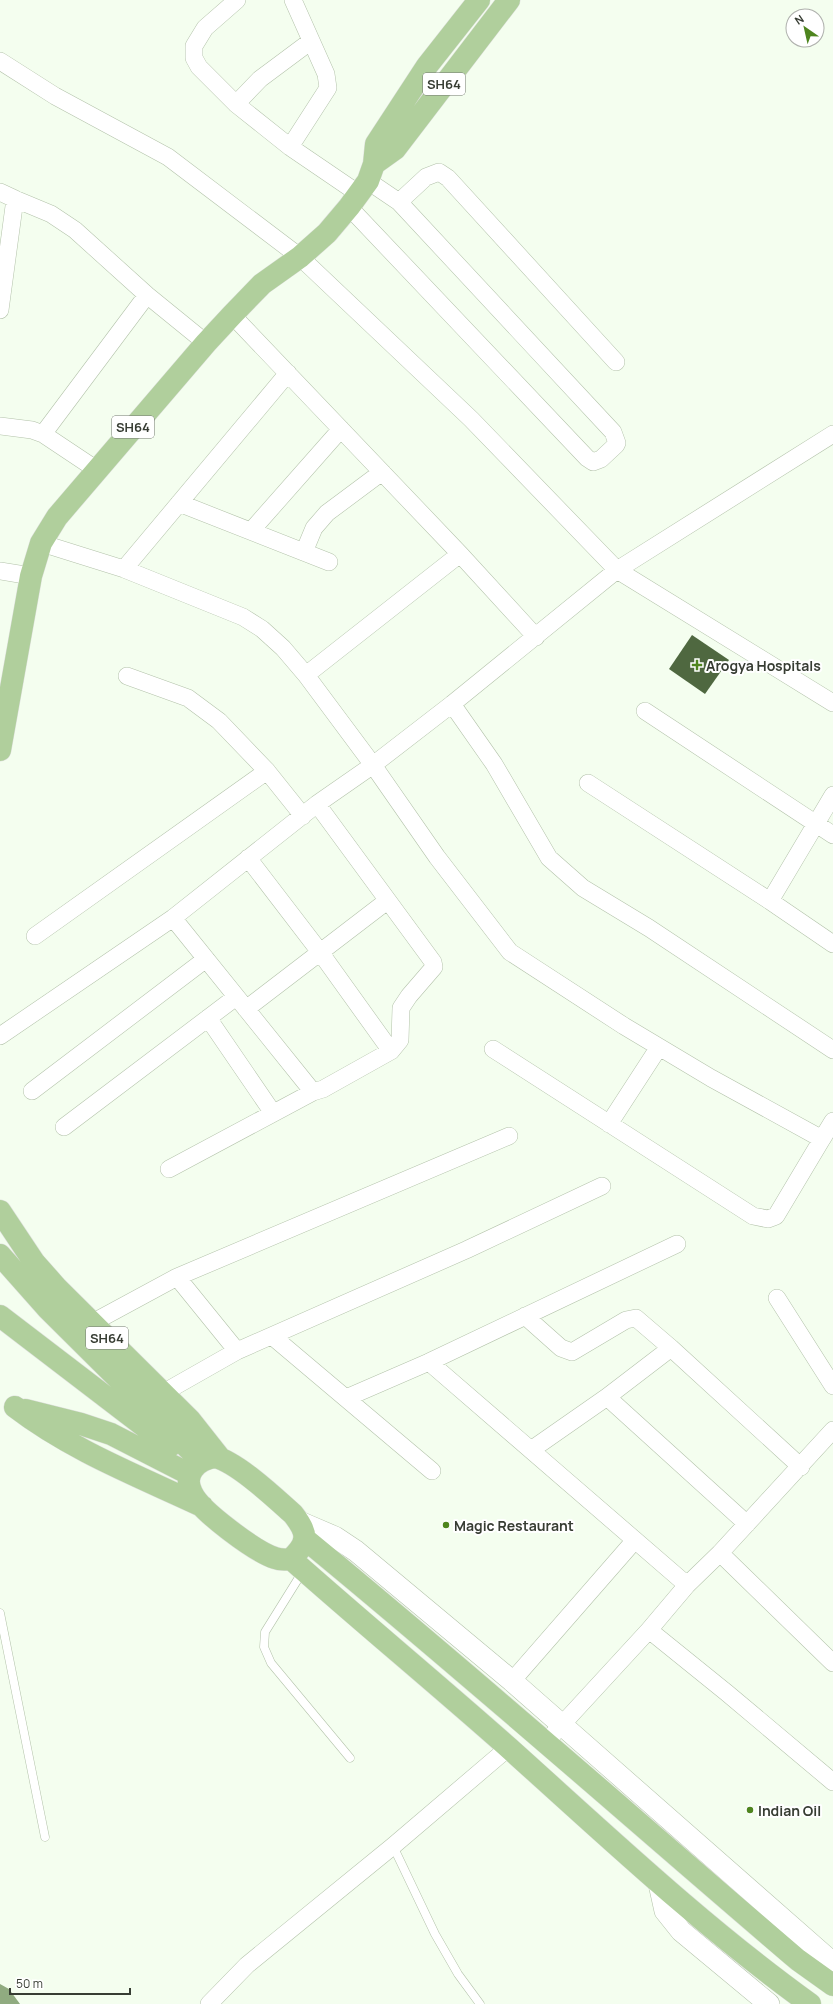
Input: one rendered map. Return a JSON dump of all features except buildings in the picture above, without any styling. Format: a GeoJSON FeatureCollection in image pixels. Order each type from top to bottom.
{"type":"FeatureCollection","features":[{"type":"Feature","properties":{"kind":"main road","name":"SH64"},"geometry":{"type":"LineString","coordinates":[[362,187],[376,144],[427,66],[479,0]]}},
{"type":"Feature","properties":{"kind":"main road","name":"SH64"},"geometry":{"type":"LineString","coordinates":[[0,750],[31,576],[41,543],[57,517],[206,343],[232,315],[262,284],[300,257],[327,233],[509,0]]}},
{"type":"Feature","properties":{"kind":"main road","name":"SH64"},"geometry":{"type":"LineString","coordinates":[[0,1211],[34,1262],[57,1288],[190,1420],[201,1465]]}},
{"type":"Feature","properties":{"kind":"main road","name":"SH64"},"geometry":{"type":"LineString","coordinates":[[0,1255],[48,1309],[201,1465]]}},
{"type":"Feature","properties":{"kind":"main road"},"geometry":{"type":"LineString","coordinates":[[0,1316],[201,1465]]}},
{"type":"Feature","properties":{"kind":"main road"},"geometry":{"type":"LineString","coordinates":[[7,1406],[81,1424],[201,1465],[239,1470],[293,1514],[303,1531],[545,1743],[828,1965]]}},
{"type":"Feature","properties":{"kind":"main road"},"geometry":{"type":"LineString","coordinates":[[7,1406],[41,1428],[75,1446],[202,1506]]}},
{"type":"Feature","properties":{"kind":"main road"},"geometry":{"type":"LineString","coordinates":[[201,1465],[192,1494],[202,1506],[234,1533],[262,1553],[297,1565],[508,1748],[659,1884],[769,1974],[810,2004]]}},
{"type":"Feature","properties":{"kind":"main road"},"geometry":{"type":"LineString","coordinates":[[297,1565],[303,1531]]}},
{"type":"Feature","properties":{"kind":"street"},"geometry":{"type":"LineString","coordinates":[[236,0],[205,28],[194,46],[194,58],[200,67],[236,104],[290,147],[362,187],[399,202],[613,432],[617,442],[616,445],[601,459],[593,462],[587,458],[362,187]]}},
{"type":"Feature","properties":{"kind":"street"},"geometry":{"type":"LineString","coordinates":[[290,147],[328,88],[326,74],[293,0]]}},
{"type":"Feature","properties":{"kind":"street"},"geometry":{"type":"LineString","coordinates":[[236,104],[260,80],[311,41]]}},
{"type":"Feature","properties":{"kind":"street"},"geometry":{"type":"LineString","coordinates":[[0,61],[55,96],[168,157],[300,257],[471,419],[617,570],[833,703]]}},
{"type":"Feature","properties":{"kind":"street"},"geometry":{"type":"LineString","coordinates":[[399,202],[426,178],[439,172],[448,178],[616,362]]}},
{"type":"Feature","properties":{"kind":"street"},"geometry":{"type":"LineString","coordinates":[[0,310],[7,196],[51,214],[75,230],[147,295],[206,343]]}},
{"type":"Feature","properties":{"kind":"street"},"geometry":{"type":"LineString","coordinates":[[43,434],[147,295]]}},
{"type":"Feature","properties":{"kind":"street"},"geometry":{"type":"LineString","coordinates":[[232,315],[460,554],[536,637]]}},
{"type":"Feature","properties":{"kind":"street"},"geometry":{"type":"LineString","coordinates":[[124,569],[288,373]]}},
{"type":"Feature","properties":{"kind":"street"},"geometry":{"type":"LineString","coordinates":[[0,426],[32,430],[43,434],[97,470]]}},
{"type":"Feature","properties":{"kind":"street"},"geometry":{"type":"LineString","coordinates":[[251,531],[341,429]]}},
{"type":"Feature","properties":{"kind":"street"},"geometry":{"type":"LineString","coordinates":[[0,1036],[173,918],[317,804],[374,765],[452,704],[617,570],[833,434]]}},
{"type":"Feature","properties":{"kind":"street"},"geometry":{"type":"LineString","coordinates":[[304,552],[314,528],[327,513],[382,472]]}},
{"type":"Feature","properties":{"kind":"street"},"geometry":{"type":"LineString","coordinates":[[179,503],[329,562]]}},
{"type":"Feature","properties":{"kind":"street"},"geometry":{"type":"LineString","coordinates":[[41,543],[124,569],[243,617],[268,634],[283,648],[306,675],[374,765],[436,856],[510,952],[659,1047],[822,1139]]}},
{"type":"Feature","properties":{"kind":"street"},"geometry":{"type":"LineString","coordinates":[[306,675],[460,554]]}},
{"type":"Feature","properties":{"kind":"street"},"geometry":{"type":"LineString","coordinates":[[0,571],[31,576]]}},
{"type":"Feature","properties":{"kind":"street"},"geometry":{"type":"LineString","coordinates":[[127,676],[188,698],[219,721],[267,771],[302,816]]}},
{"type":"Feature","properties":{"kind":"street"},"geometry":{"type":"LineString","coordinates":[[452,704],[494,764],[549,858],[583,888],[649,928],[833,1050]]}},
{"type":"Feature","properties":{"kind":"street"},"geometry":{"type":"LineString","coordinates":[[645,711],[816,822],[833,835]]}},
{"type":"Feature","properties":{"kind":"street"},"geometry":{"type":"LineString","coordinates":[[35,936],[267,771]]}},
{"type":"Feature","properties":{"kind":"street"},"geometry":{"type":"LineString","coordinates":[[588,783],[770,901],[833,944]]}},
{"type":"Feature","properties":{"kind":"street"},"geometry":{"type":"LineString","coordinates":[[770,901],[833,795]]}},
{"type":"Feature","properties":{"kind":"street"},"geometry":{"type":"LineString","coordinates":[[169,1169],[272,1113],[313,1092],[323,1089],[390,1051],[400,1040],[402,1008],[409,996],[434,967],[433,962],[317,804]]}},
{"type":"Feature","properties":{"kind":"street"},"geometry":{"type":"LineString","coordinates":[[248,858],[320,952],[390,1051]]}},
{"type":"Feature","properties":{"kind":"street"},"geometry":{"type":"LineString","coordinates":[[64,1127],[208,1018],[241,1003],[320,952],[387,901]]}},
{"type":"Feature","properties":{"kind":"street"},"geometry":{"type":"LineString","coordinates":[[173,918],[313,1092]]}},
{"type":"Feature","properties":{"kind":"street"},"geometry":{"type":"LineString","coordinates":[[32,1091],[206,959]]}},
{"type":"Feature","properties":{"kind":"street"},"geometry":{"type":"LineString","coordinates":[[208,1018],[272,1113]]}},
{"type":"Feature","properties":{"kind":"street"},"geometry":{"type":"LineString","coordinates":[[609,1124],[659,1047]]}},
{"type":"Feature","properties":{"kind":"street"},"geometry":{"type":"LineString","coordinates":[[493,1049],[753,1216],[768,1219],[776,1216],[833,1121]]}},
{"type":"Feature","properties":{"kind":"street"},"geometry":{"type":"LineString","coordinates":[[92,1324],[177,1277],[510,1136]]}},
{"type":"Feature","properties":{"kind":"street"},"geometry":{"type":"LineString","coordinates":[[163,1393],[237,1351],[466,1250],[602,1186]]}},
{"type":"Feature","properties":{"kind":"street"},"geometry":{"type":"LineString","coordinates":[[346,1398],[429,1362],[677,1244]]}},
{"type":"Feature","properties":{"kind":"street"},"geometry":{"type":"LineString","coordinates":[[177,1277],[237,1351]]}},
{"type":"Feature","properties":{"kind":"street"},"geometry":{"type":"LineString","coordinates":[[777,1298],[833,1386]]}},
{"type":"Feature","properties":{"kind":"street"},"geometry":{"type":"LineString","coordinates":[[525,1316],[561,1348],[572,1352],[632,1317],[638,1319],[801,1467]]}},
{"type":"Feature","properties":{"kind":"street"},"geometry":{"type":"LineString","coordinates":[[272,1336],[432,1471]]}},
{"type":"Feature","properties":{"kind":"street"},"geometry":{"type":"LineString","coordinates":[[530,1450],[607,1397],[671,1348]]}},
{"type":"Feature","properties":{"kind":"street"},"geometry":{"type":"LineString","coordinates":[[429,1362],[688,1585]]}},
{"type":"Feature","properties":{"kind":"street"},"geometry":{"type":"LineString","coordinates":[[607,1397],[747,1524]]}},
{"type":"Feature","properties":{"kind":"street"},"geometry":{"type":"LineString","coordinates":[[545,1743],[649,1630],[688,1585],[801,1467],[833,1430]]}},
{"type":"Feature","properties":{"kind":"street"},"geometry":{"type":"LineString","coordinates":[[303,1531],[336,1538],[356,1550],[512,1681],[828,1965]]}},
{"type":"Feature","properties":{"kind":"street"},"geometry":{"type":"LineString","coordinates":[[512,1681],[635,1540]]}},
{"type":"Feature","properties":{"kind":"street"},"geometry":{"type":"LineString","coordinates":[[720,1553],[833,1663]]}},
{"type":"Feature","properties":{"kind":"street"},"geometry":{"type":"LineString","coordinates":[[649,1630],[833,1782]]}},
{"type":"Feature","properties":{"kind":"street"},"geometry":{"type":"LineString","coordinates":[[209,2004],[247,1965],[393,1846],[508,1748]]}},
{"type":"Feature","properties":{"kind":"street"},"geometry":{"type":"LineString","coordinates":[[659,1884],[666,1911],[681,1931],[769,2004]]}},
{"type":"Feature","properties":{"kind":"lane"},"geometry":{"type":"LineString","coordinates":[[297,1565],[265,1632],[264,1647],[271,1663],[350,1758]]}},
{"type":"Feature","properties":{"kind":"lane"},"geometry":{"type":"LineString","coordinates":[[0,1613],[45,1838]]}},
{"type":"Feature","properties":{"kind":"lane"},"geometry":{"type":"LineString","coordinates":[[393,1846],[435,1934],[458,1974],[480,2004]]}},
{"type":"Feature","properties":{"kind":"shaded area"},"geometry":{"type":"Polygon","coordinates":[[[0,1984],[9,1989],[20,2004],[0,2004],[0,1984]]]}},
{"type":"Feature","properties":{"kind":"place","name":"Arogya Hospitals"},"geometry":{"type":"Point","coordinates":[697,665]}},
{"type":"Feature","properties":{"kind":"place","name":"Magic Restaurant"},"geometry":{"type":"Point","coordinates":[446,1525]}},
{"type":"Feature","properties":{"kind":"place","name":"Indian Oil"},"geometry":{"type":"Point","coordinates":[750,1810]}}]}
